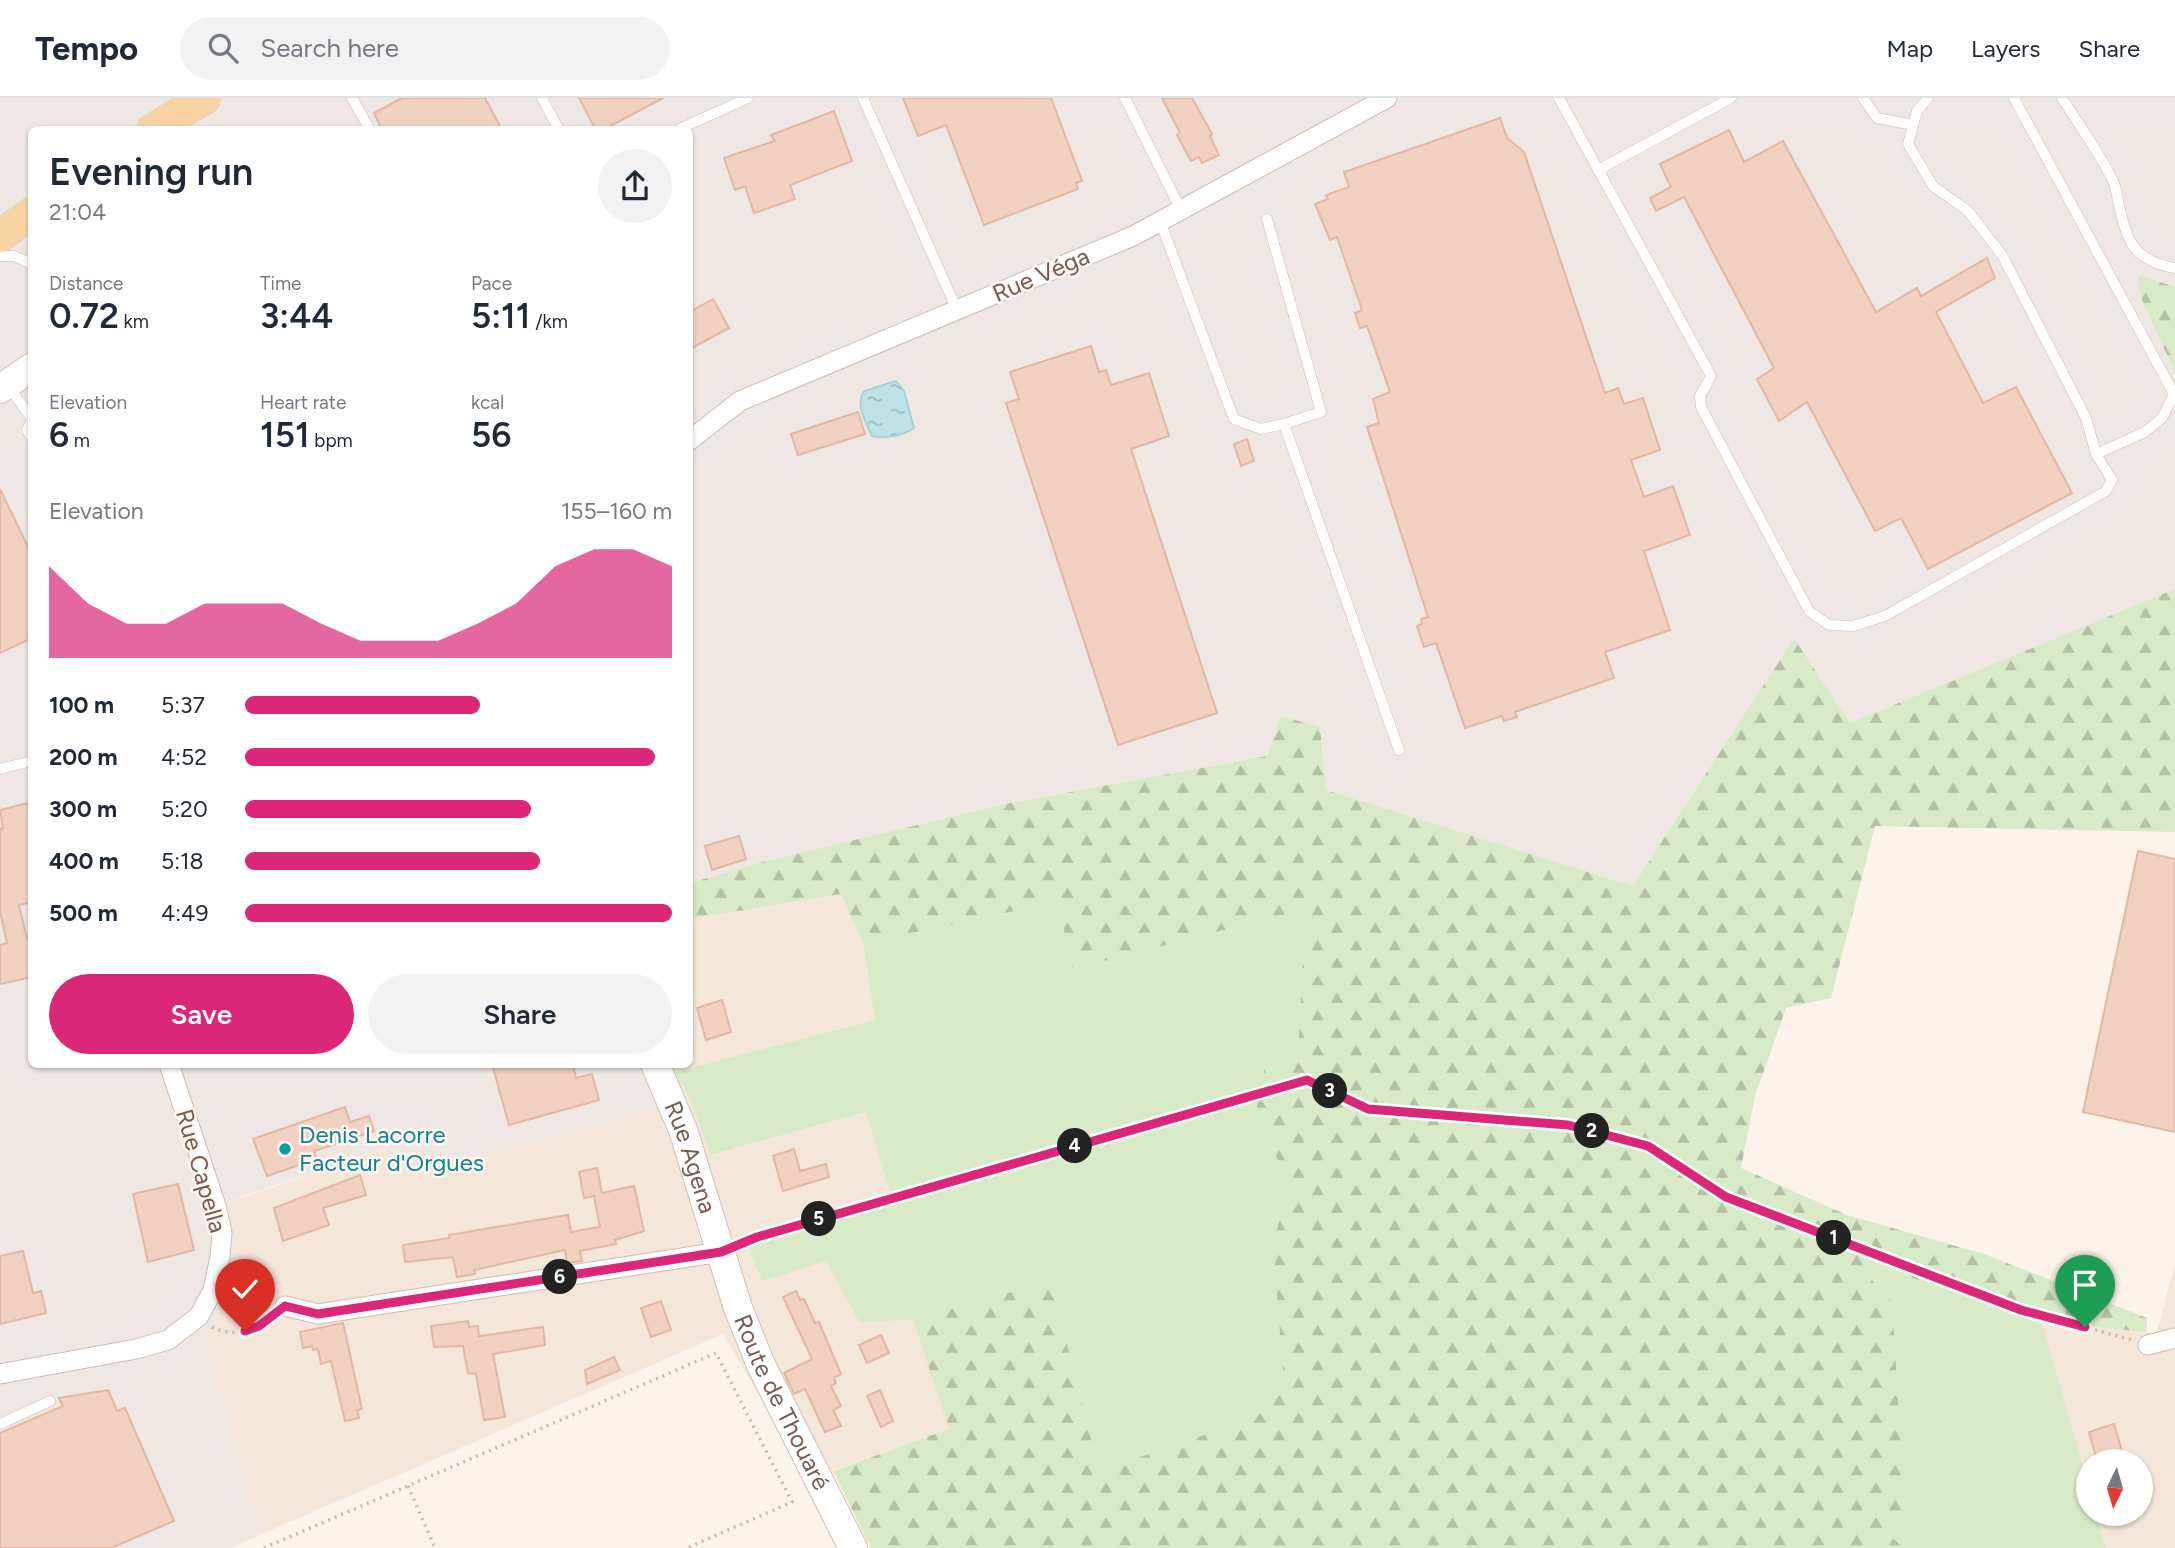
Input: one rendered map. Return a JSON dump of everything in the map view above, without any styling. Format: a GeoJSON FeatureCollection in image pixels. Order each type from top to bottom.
{"type":"FeatureCollection","features":[{"type":"Feature","properties":{"kind":"main road"},"geometry":{"type":"LineString","coordinates":[[159,126],[205,98]]}},
{"type":"Feature","properties":{"kind":"main road"},"geometry":{"type":"LineString","coordinates":[[0,212],[28,196]]}},
{"type":"Feature","properties":{"kind":"main road"},"geometry":{"type":"LineString","coordinates":[[0,236],[28,216]]}},
{"type":"Feature","properties":{"kind":"main road"},"geometry":{"type":"LineString","coordinates":[[4,386],[28,370]]}},
{"type":"Feature","properties":{"kind":"main road","name":"Rue Agena"},"geometry":{"type":"LineString","coordinates":[[657,1068],[683,1130],[721,1252]]}},
{"type":"Feature","properties":{"kind":"main road","name":"Route de Thouaré"},"geometry":{"type":"LineString","coordinates":[[721,1252],[738,1308],[772,1391],[853,1548]]}},
{"type":"Feature","properties":{"kind":"street","name":"Rue Véga"},"geometry":{"type":"LineString","coordinates":[[693,438],[740,401],[1133,236],[1387,98]]}},
{"type":"Feature","properties":{"kind":"street","name":"Rue Capella"},"geometry":{"type":"LineString","coordinates":[[0,1374],[136,1349],[168,1340],[199,1316],[212,1290],[220,1257],[222,1232],[170,1068]]}},
{"type":"Feature","properties":{"kind":"street"},"geometry":{"type":"LineString","coordinates":[[285,1306],[318,1314],[721,1252]]}},
{"type":"Feature","properties":{"kind":"street"},"geometry":{"type":"LineString","coordinates":[[2148,1345],[2175,1338]]}},
{"type":"Feature","properties":{"kind":"lane"},"geometry":{"type":"LineString","coordinates":[[352,98],[368,126]]}},
{"type":"Feature","properties":{"kind":"lane"},"geometry":{"type":"LineString","coordinates":[[542,98],[557,126]]}},
{"type":"Feature","properties":{"kind":"lane"},"geometry":{"type":"LineString","coordinates":[[686,126],[748,98]]}},
{"type":"Feature","properties":{"kind":"lane"},"geometry":{"type":"LineString","coordinates":[[863,98],[957,310]]}},
{"type":"Feature","properties":{"kind":"lane"},"geometry":{"type":"LineString","coordinates":[[1125,98],[1181,210]]}},
{"type":"Feature","properties":{"kind":"lane"},"geometry":{"type":"LineString","coordinates":[[1598,170],[1731,98]]}},
{"type":"Feature","properties":{"kind":"lane"},"geometry":{"type":"LineString","coordinates":[[1863,98],[1877,118],[1913,125]]}},
{"type":"Feature","properties":{"kind":"lane"},"geometry":{"type":"LineString","coordinates":[[1559,99],[1711,376],[1700,397],[1701,407],[1809,611],[1829,625],[1853,626],[1885,616],[2105,491],[2112,480],[2096,454],[2086,418],[2002,255],[1968,211],[1933,186],[1908,144],[1917,111],[1928,98]]}},
{"type":"Feature","properties":{"kind":"lane"},"geometry":{"type":"LineString","coordinates":[[2014,98],[2174,394],[2162,418],[2145,432],[2096,454]]}},
{"type":"Feature","properties":{"kind":"lane"},"geometry":{"type":"LineString","coordinates":[[2062,98],[2114,182],[2130,243],[2147,260],[2175,268]]}},
{"type":"Feature","properties":{"kind":"lane"},"geometry":{"type":"LineString","coordinates":[[1160,221],[1234,419],[1261,429],[1321,412],[1266,219]]}},
{"type":"Feature","properties":{"kind":"lane"},"geometry":{"type":"LineString","coordinates":[[0,256],[13,256],[28,267]]}},
{"type":"Feature","properties":{"kind":"lane"},"geometry":{"type":"LineString","coordinates":[[4,386],[28,414]]}},
{"type":"Feature","properties":{"kind":"lane"},"geometry":{"type":"LineString","coordinates":[[1284,424],[1399,750]]}},
{"type":"Feature","properties":{"kind":"lane"},"geometry":{"type":"LineString","coordinates":[[0,769],[28,762]]}},
{"type":"Feature","properties":{"kind":"lane"},"geometry":{"type":"LineString","coordinates":[[0,1424],[50,1402]]}},
{"type":"Feature","properties":{"kind":"path"},"geometry":{"type":"LineString","coordinates":[[721,1252],[757,1237],[1307,1080],[1368,1109],[1568,1125],[1648,1146],[1726,1197],[2021,1310],[2148,1345]]}},
{"type":"Feature","properties":{"kind":"path"},"geometry":{"type":"LineString","coordinates":[[199,1316],[221,1331],[245,1331],[259,1326],[285,1306]]}},
{"type":"Feature","properties":{"kind":"path"},"geometry":{"type":"LineString","coordinates":[[264,1548],[716,1353],[792,1502],[687,1548]]}},
{"type":"Feature","properties":{"kind":"path"},"geometry":{"type":"LineString","coordinates":[[408,1486],[435,1548]]}},
{"type":"Feature","properties":{"kind":"shaded area"},"geometry":{"type":"Polygon","coordinates":[[[0,98],[2175,98],[2175,287],[2138,274],[2143,303],[2175,372],[2175,589],[1850,723],[1794,638],[1633,886],[1326,790],[1320,727],[1281,716],[1267,756],[1010,803],[762,862],[693,882],[693,126],[28,126],[28,1068],[673,1068],[691,1101],[393,1177],[384,1149],[235,1199],[235,1257],[220,1308],[205,1340],[262,1534],[231,1548],[0,1548],[0,98]]]}},
{"type":"Feature","properties":{"kind":"shaded area"},"geometry":{"type":"Polygon","coordinates":[[[841,894],[863,943],[875,1020],[693,1067],[693,919],[841,894]]]}},
{"type":"Feature","properties":{"kind":"shaded area"},"geometry":{"type":"Polygon","coordinates":[[[672,1068],[689,1068],[674,1072],[672,1068]]]}},
{"type":"Feature","properties":{"kind":"shaded area"},"geometry":{"type":"Polygon","coordinates":[[[691,1101],[712,1155],[866,1112],[893,1204],[749,1246],[826,1260],[859,1322],[913,1320],[949,1429],[808,1479],[723,1334],[262,1534],[204,1340],[220,1308],[235,1257],[235,1200],[384,1149],[393,1177],[691,1101]]]}},
{"type":"Feature","properties":{"kind":"shaded area"},"geometry":{"type":"Polygon","coordinates":[[[2175,1262],[2175,1548],[2106,1548],[2100,1526],[2153,1526],[2153,1449],[2078,1449],[2042,1322],[2146,1332],[2156,1336],[2175,1262]]]}},
{"type":"Feature","properties":{"kind":"green space"},"geometry":{"type":"Polygon","coordinates":[[[2137,274],[2175,287],[2175,372],[2143,303],[2137,274]]]}},
{"type":"Feature","properties":{"kind":"green space"},"geometry":{"type":"Polygon","coordinates":[[[2175,589],[2175,832],[1875,826],[1831,998],[1786,1008],[1755,1096],[1741,1168],[1847,1215],[1984,1254],[2147,1318],[2146,1332],[2042,1322],[1866,1262],[1863,1271],[1892,1301],[1905,1512],[1893,1538],[1903,1548],[871,1548],[833,1471],[949,1429],[913,1320],[1051,1281],[1099,1471],[1257,1417],[1284,1384],[1273,1244],[1289,1185],[1256,1112],[1265,1066],[1298,1058],[1305,909],[1073,969],[1057,902],[863,943],[841,894],[693,919],[693,882],[762,862],[1010,803],[1267,756],[1281,716],[1320,727],[1326,790],[1633,886],[1794,638],[1850,723],[2175,589]]]}},
{"type":"Feature","properties":{"kind":"green space"},"geometry":{"type":"Polygon","coordinates":[[[1057,901],[1073,968],[1306,908],[1704,1206],[2042,1322],[2078,1449],[2076,1449],[2076,1526],[2100,1526],[2106,1548],[1407,1548],[1099,1471],[1051,1282],[913,1320],[859,1322],[826,1261],[762,1281],[748,1246],[893,1204],[866,1112],[711,1155],[691,1101],[674,1072],[875,1020],[863,943],[1057,901]]]}},
{"type":"Feature","properties":{"kind":"water"},"geometry":{"type":"Polygon","coordinates":[[[896,381],[904,391],[914,428],[893,436],[872,436],[862,414],[864,391],[896,381]]]}},
{"type":"Feature","properties":{"kind":"building"},"geometry":{"type":"Polygon","coordinates":[[[402,98],[485,98],[500,126],[380,126],[374,113],[402,98]]]}},
{"type":"Feature","properties":{"kind":"building"},"geometry":{"type":"Polygon","coordinates":[[[579,98],[663,98],[610,126],[594,126],[579,98]]]}},
{"type":"Feature","properties":{"kind":"building"},"geometry":{"type":"Polygon","coordinates":[[[903,98],[1051,98],[1082,181],[1076,183],[1078,189],[984,225],[946,125],[918,136],[903,98]]]}},
{"type":"Feature","properties":{"kind":"building"},"geometry":{"type":"Polygon","coordinates":[[[1162,98],[1192,98],[1212,134],[1210,136],[1219,155],[1202,163],[1199,157],[1191,161],[1162,98]]]}},
{"type":"Feature","properties":{"kind":"building"},"geometry":{"type":"Polygon","coordinates":[[[834,111],[852,161],[790,185],[795,199],[754,213],[745,186],[735,190],[724,158],[775,141],[771,135],[834,111]]]}},
{"type":"Feature","properties":{"kind":"building"},"geometry":{"type":"Polygon","coordinates":[[[1500,118],[1507,138],[1524,152],[1605,393],[1618,388],[1624,404],[1643,398],[1660,450],[1631,460],[1644,497],[1673,486],[1690,535],[1644,551],[1670,630],[1605,652],[1614,678],[1515,712],[1517,717],[1504,721],[1502,716],[1465,728],[1436,643],[1424,647],[1417,626],[1422,624],[1421,619],[1428,617],[1367,427],[1379,423],[1373,399],[1390,392],[1367,326],[1360,328],[1355,313],[1362,310],[1337,237],[1330,240],[1315,204],[1328,199],[1326,195],[1349,187],[1344,172],[1500,118]]]}},
{"type":"Feature","properties":{"kind":"building"},"geometry":{"type":"Polygon","coordinates":[[[1729,130],[1744,162],[1783,141],[1876,312],[1917,288],[1921,296],[1987,258],[1995,278],[1936,312],[1983,403],[2016,387],[2072,493],[1928,569],[1901,518],[1875,531],[1807,402],[1779,421],[1757,379],[1774,368],[1684,197],[1656,211],[1650,198],[1671,187],[1660,164],[1729,130]]]}},
{"type":"Feature","properties":{"kind":"building"},"geometry":{"type":"Polygon","coordinates":[[[713,299],[729,328],[693,347],[693,310],[713,299]]]}},
{"type":"Feature","properties":{"kind":"building"},"geometry":{"type":"Polygon","coordinates":[[[1091,346],[1099,372],[1106,370],[1111,385],[1149,373],[1169,436],[1131,449],[1217,713],[1118,745],[1006,403],[1019,399],[1010,372],[1091,346]]]}},
{"type":"Feature","properties":{"kind":"building"},"geometry":{"type":"Polygon","coordinates":[[[858,412],[865,434],[798,455],[791,434],[858,412]]]}},
{"type":"Feature","properties":{"kind":"building"},"geometry":{"type":"Polygon","coordinates":[[[1247,439],[1254,461],[1241,466],[1234,444],[1247,439]]]}},
{"type":"Feature","properties":{"kind":"building"},"geometry":{"type":"Polygon","coordinates":[[[0,489],[28,547],[28,640],[0,653],[0,489]]]}},
{"type":"Feature","properties":{"kind":"building"},"geometry":{"type":"Polygon","coordinates":[[[28,803],[28,903],[19,905],[28,939],[28,978],[0,984],[0,945],[7,943],[0,911],[0,829],[3,828],[0,810],[28,803]]]}},
{"type":"Feature","properties":{"kind":"building"},"geometry":{"type":"Polygon","coordinates":[[[739,836],[746,859],[712,870],[705,846],[739,836]]]}},
{"type":"Feature","properties":{"kind":"building"},"geometry":{"type":"Polygon","coordinates":[[[2138,851],[2175,859],[2175,1132],[2083,1112],[2138,851]]]}},
{"type":"Feature","properties":{"kind":"building"},"geometry":{"type":"Polygon","coordinates":[[[722,1000],[731,1032],[706,1040],[697,1008],[722,1000]]]}},
{"type":"Feature","properties":{"kind":"building"},"geometry":{"type":"Polygon","coordinates":[[[493,1068],[574,1068],[576,1078],[592,1074],[599,1100],[509,1125],[493,1068]]]}},
{"type":"Feature","properties":{"kind":"building"},"geometry":{"type":"Polygon","coordinates":[[[345,1107],[350,1122],[369,1116],[374,1131],[314,1151],[317,1159],[267,1176],[253,1139],[345,1107]]]}},
{"type":"Feature","properties":{"kind":"building"},"geometry":{"type":"Polygon","coordinates":[[[794,1149],[800,1171],[826,1164],[829,1177],[783,1191],[773,1156],[794,1149]]]}},
{"type":"Feature","properties":{"kind":"building"},"geometry":{"type":"Polygon","coordinates":[[[597,1168],[602,1193],[634,1186],[644,1231],[615,1240],[616,1244],[580,1251],[582,1261],[567,1263],[565,1250],[474,1270],[475,1274],[457,1277],[453,1257],[405,1262],[403,1245],[450,1238],[449,1235],[568,1215],[571,1232],[600,1227],[594,1196],[584,1198],[579,1172],[597,1168]]]}},
{"type":"Feature","properties":{"kind":"building"},"geometry":{"type":"Polygon","coordinates":[[[360,1175],[366,1195],[323,1208],[329,1225],[283,1241],[274,1208],[360,1175]]]}},
{"type":"Feature","properties":{"kind":"building"},"geometry":{"type":"Polygon","coordinates":[[[178,1184],[194,1250],[148,1262],[133,1194],[178,1184]]]}},
{"type":"Feature","properties":{"kind":"building"},"geometry":{"type":"Polygon","coordinates":[[[23,1251],[33,1293],[41,1291],[46,1313],[0,1324],[0,1256],[23,1251]]]}},
{"type":"Feature","properties":{"kind":"building"},"geometry":{"type":"Polygon","coordinates":[[[796,1291],[800,1300],[804,1299],[815,1323],[819,1322],[841,1374],[834,1378],[836,1383],[831,1386],[841,1406],[833,1410],[841,1426],[825,1432],[805,1389],[794,1394],[784,1373],[812,1359],[783,1297],[796,1291]]]}},
{"type":"Feature","properties":{"kind":"building"},"geometry":{"type":"Polygon","coordinates":[[[661,1301],[671,1330],[651,1337],[641,1308],[661,1301]]]}},
{"type":"Feature","properties":{"kind":"building"},"geometry":{"type":"Polygon","coordinates":[[[468,1321],[469,1327],[478,1326],[479,1336],[543,1327],[545,1345],[493,1354],[505,1417],[484,1420],[476,1374],[468,1373],[463,1346],[434,1347],[431,1326],[468,1321]]]}},
{"type":"Feature","properties":{"kind":"building"},"geometry":{"type":"Polygon","coordinates":[[[343,1323],[362,1409],[357,1410],[359,1418],[345,1421],[331,1361],[321,1364],[318,1349],[313,1350],[312,1346],[303,1348],[300,1332],[343,1323]]]}},
{"type":"Feature","properties":{"kind":"building"},"geometry":{"type":"Polygon","coordinates":[[[881,1335],[889,1353],[867,1363],[859,1345],[881,1335]]]}},
{"type":"Feature","properties":{"kind":"building"},"geometry":{"type":"Polygon","coordinates":[[[614,1357],[620,1370],[587,1384],[585,1370],[614,1357]]]}},
{"type":"Feature","properties":{"kind":"building"},"geometry":{"type":"Polygon","coordinates":[[[108,1390],[117,1411],[125,1408],[174,1521],[111,1548],[0,1548],[0,1433],[63,1406],[59,1398],[108,1390]]]}},
{"type":"Feature","properties":{"kind":"building"},"geometry":{"type":"Polygon","coordinates":[[[880,1390],[893,1421],[881,1427],[867,1396],[880,1390]]]}},
{"type":"Feature","properties":{"kind":"building"},"geometry":{"type":"Polygon","coordinates":[[[2114,1424],[2121,1449],[2094,1449],[2089,1432],[2114,1424]]]}},
{"type":"Feature","properties":{"kind":"place","name":"Denis Lacorre Facteur d'Orgues"},"geometry":{"type":"Point","coordinates":[285,1149]}},
{"type":"Feature","properties":{"kind":"route"},"geometry":{"type":"LineString","coordinates":[[245,1331],[259,1326],[285,1306],[318,1314],[721,1252],[757,1237],[1307,1080],[1368,1109],[1568,1125],[1648,1146],[1726,1197],[2021,1310],[2085,1327]]}}]}
